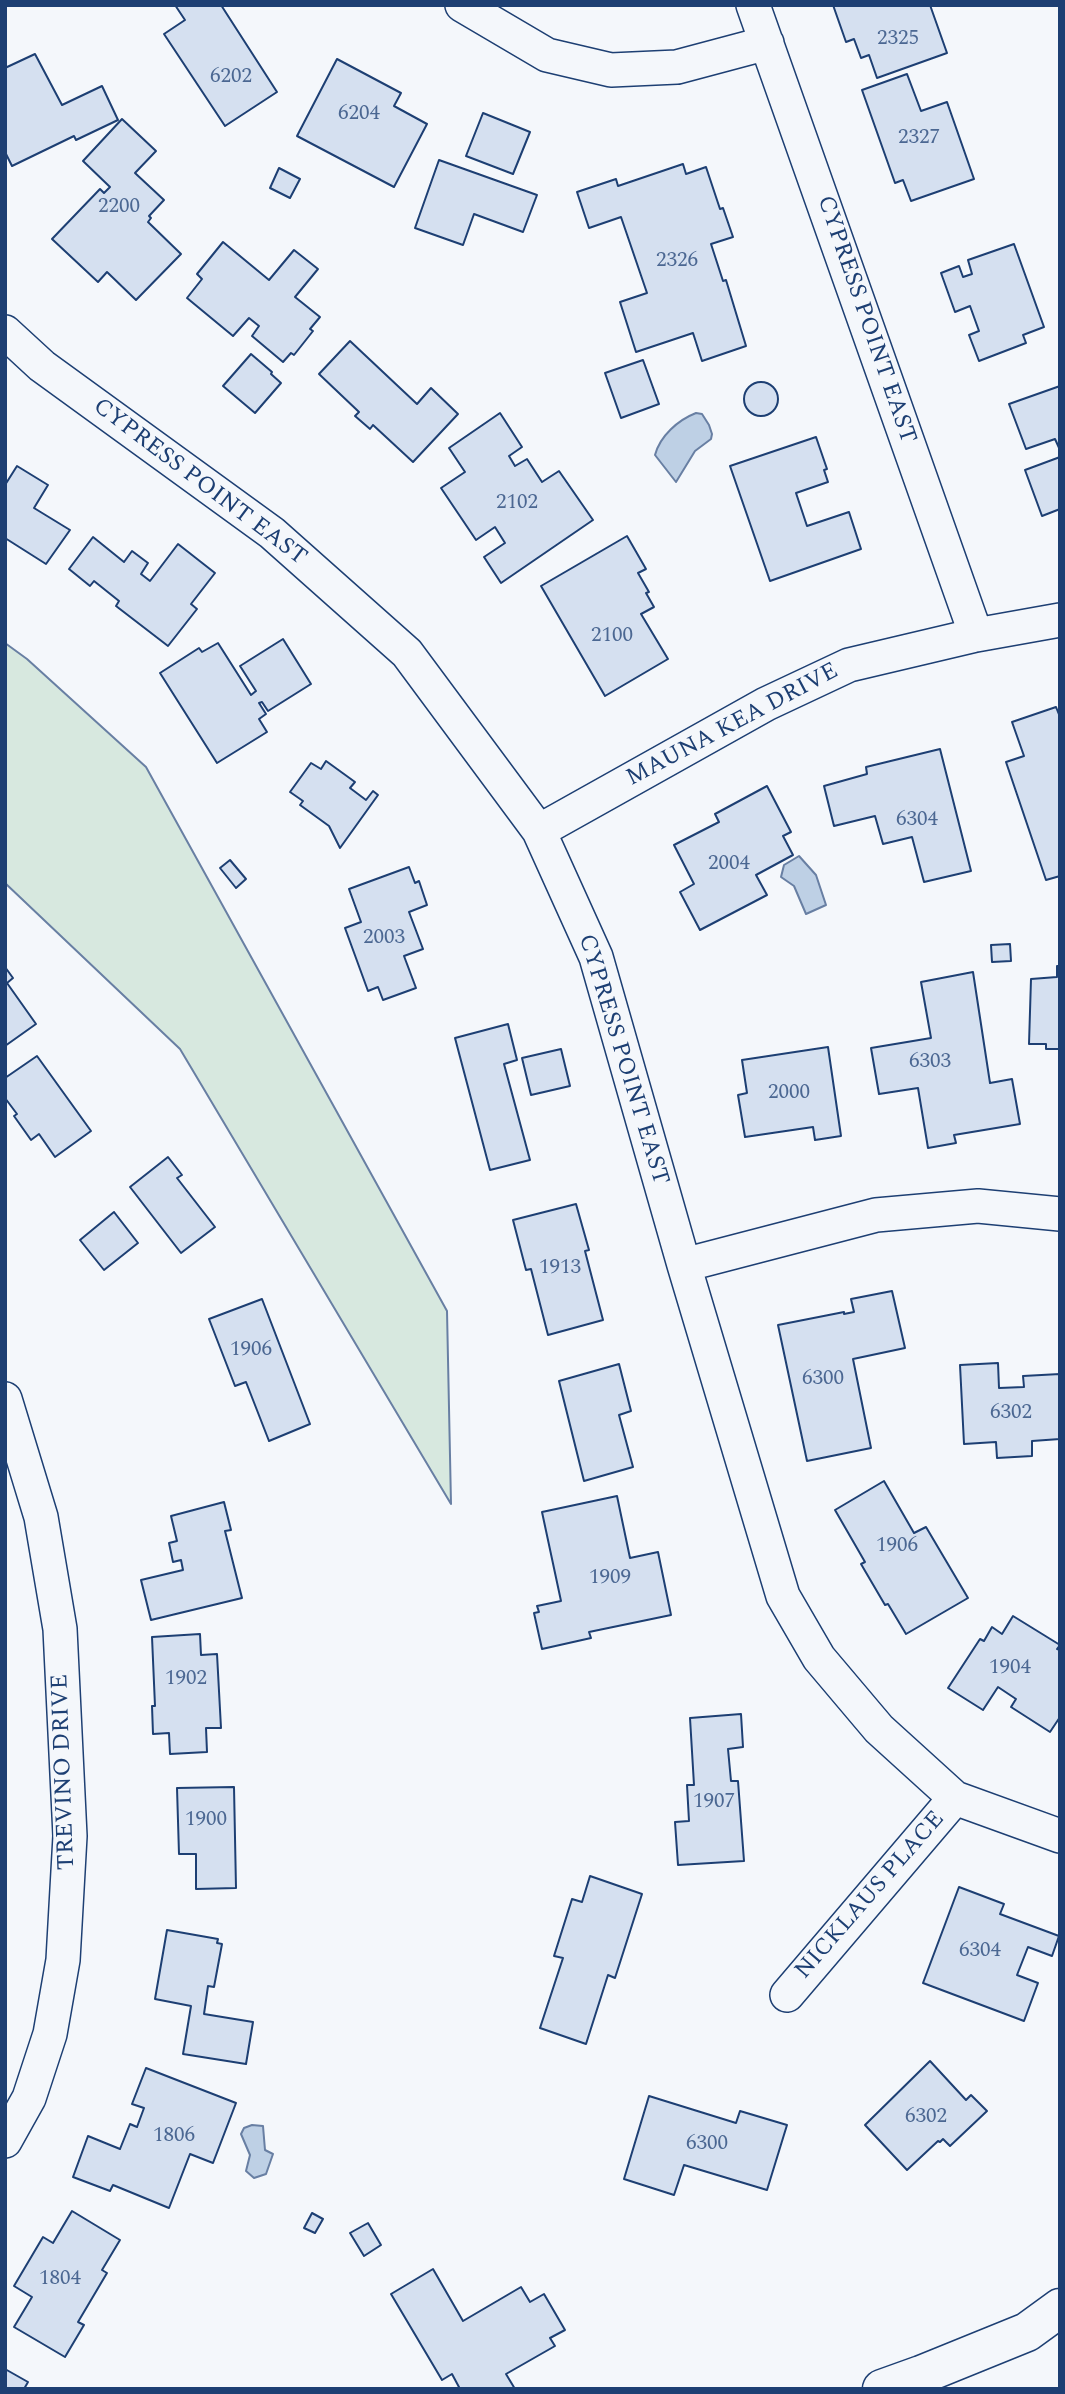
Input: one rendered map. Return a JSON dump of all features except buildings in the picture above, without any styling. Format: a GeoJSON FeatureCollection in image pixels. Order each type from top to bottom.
{"type":"FeatureCollection","features":[{"type":"Feature","properties":{"kind":"street"},"geometry":{"type":"LineString","coordinates":[[462,5],[547,55],[611,70],[677,66],[767,43]]}},
{"type":"Feature","properties":{"kind":"street","name":"CYPRESS POINT EAST"},"geometry":{"type":"LineString","coordinates":[[753,5],[975,635]]}},
{"type":"Feature","properties":{"kind":"street","name":"CYPRESS POINT EAST"},"geometry":{"type":"LineString","coordinates":[[5,332],[42,366],[272,533],[407,653],[539,831],[596,957],[783,1596],[819,1658],[879,1729],[955,1798],[1060,1836]]}},
{"type":"Feature","properties":{"kind":"street","name":"MAUNA KEA DRIVE"},"geometry":{"type":"LineString","coordinates":[[539,831],[766,704],[849,665],[975,635],[1060,620]]}},
{"type":"Feature","properties":{"kind":"street"},"geometry":{"type":"LineString","coordinates":[[684,1265],[876,1215],[978,1206],[1060,1214]]}},
{"type":"Feature","properties":{"kind":"street","name":"TREVINO DRIVE"},"geometry":{"type":"LineString","coordinates":[[5,1399],[41,1517],[60,1629],[71,1836],[63,1960],[50,2034],[29,2098],[5,2141]]}},
{"type":"Feature","properties":{"kind":"street","name":"NICKLAUS PLACE"},"geometry":{"type":"LineString","coordinates":[[787,1994],[955,1798]]}},
{"type":"Feature","properties":{"kind":"street"},"geometry":{"type":"LineString","coordinates":[[882,2389],[1027,2332],[1060,2308]]}},
{"type":"Feature","properties":{"kind":"shaded area"},"geometry":{"type":"Polygon","coordinates":[[[5,643],[27,659],[146,767],[447,1311],[451,1504],[180,1049],[5,883],[5,643]]]}},
{"type":"Feature","properties":{"kind":"water"},"geometry":{"type":"Polygon","coordinates":[[[696,413],[702,414],[709,425],[711,439],[695,451],[676,482],[655,455],[657,448],[671,430],[696,413]]]}},
{"type":"Feature","properties":{"kind":"water"},"geometry":{"type":"Polygon","coordinates":[[[799,856],[816,875],[826,905],[806,914],[794,886],[781,877],[784,865],[799,856]]]}},
{"type":"Feature","properties":{"kind":"water"},"geometry":{"type":"Polygon","coordinates":[[[252,2125],[263,2126],[265,2150],[273,2154],[266,2174],[254,2178],[246,2171],[250,2155],[241,2134],[244,2128],[252,2125]]]}}]}
